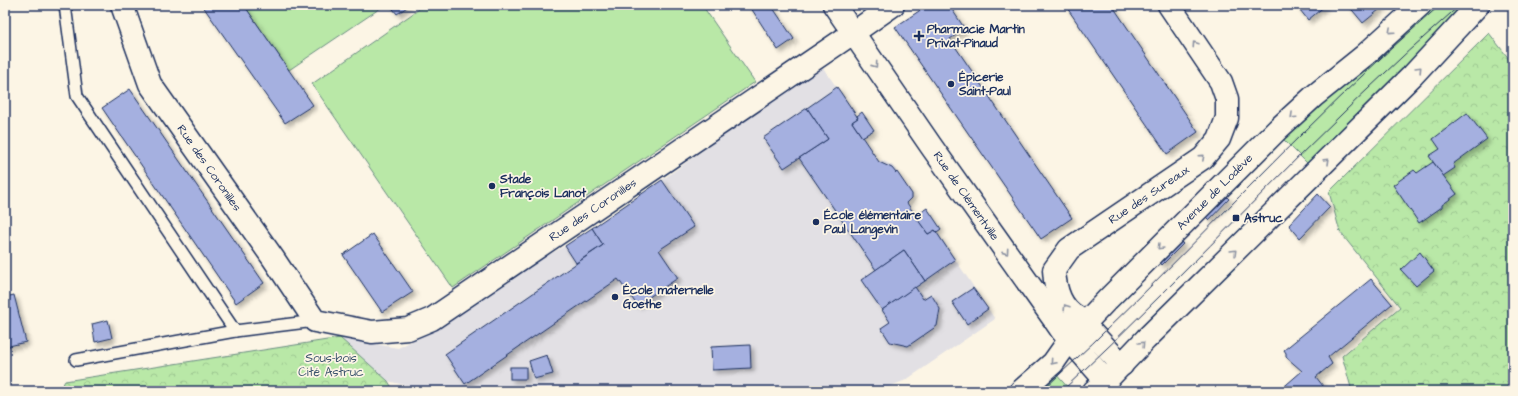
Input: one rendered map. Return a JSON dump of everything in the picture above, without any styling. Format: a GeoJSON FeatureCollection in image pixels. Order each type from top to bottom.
{"type":"FeatureCollection","features":[{"type":"Feature","properties":{"kind":"street","name":"Rue des Coronilles"},"geometry":{"type":"LineString","coordinates":[[122,5],[150,84],[273,258],[315,321],[372,332],[408,329],[432,319],[893,5]]}},
{"type":"Feature","properties":{"kind":"street","name":"Rue de Clémentville"},"geometry":{"type":"LineString","coordinates":[[834,5],[1053,318],[1077,332],[1100,386]]}},
{"type":"Feature","properties":{"kind":"street","name":"Rue des Sureaux"},"geometry":{"type":"LineString","coordinates":[[1122,365],[1077,332],[1077,317],[1069,313],[1062,302],[1055,285],[1054,270],[1069,248],[1203,158],[1219,139],[1227,118],[1227,99],[1221,82],[1169,5]]}},
{"type":"Feature","properties":{"kind":"street","name":"Avenue de Lodève"},"geometry":{"type":"LineString","coordinates":[[1022,391],[1053,363],[1077,332],[1107,300],[1278,129],[1420,5]]}},
{"type":"Feature","properties":{"kind":"street"},"geometry":{"type":"LineString","coordinates":[[1100,386],[1408,80],[1478,5]]}},
{"type":"Feature","properties":{"kind":"lane"},"geometry":{"type":"LineString","coordinates":[[64,5],[77,96],[235,330]]}},
{"type":"Feature","properties":{"kind":"lane","name":"Rue des Coronilles"},"geometry":{"type":"LineString","coordinates":[[76,360],[235,330],[315,321]]}},
{"type":"Feature","properties":{"kind":"shaded area"},"geometry":{"type":"Polygon","coordinates":[[[821,65],[857,116],[862,112],[874,130],[862,138],[879,162],[882,160],[893,166],[912,194],[912,198],[907,203],[915,216],[927,208],[941,229],[937,232],[995,319],[906,380],[878,391],[428,391],[388,381],[340,338],[398,348],[424,335],[541,259],[565,246],[662,180],[821,65]]]}},
{"type":"Feature","properties":{"kind":"green space"},"geometry":{"type":"Polygon","coordinates":[[[244,5],[385,5],[289,70],[244,5]]]}},
{"type":"Feature","properties":{"kind":"green space","name":"Stade François Lanot"},"geometry":{"type":"Polygon","coordinates":[[[425,5],[702,5],[755,82],[453,288],[312,84],[425,5]]]}},
{"type":"Feature","properties":{"kind":"green space"},"geometry":{"type":"Polygon","coordinates":[[[1432,5],[1467,5],[1312,168],[1281,137],[1432,5]]]}},
{"type":"Feature","properties":{"kind":"green space"},"geometry":{"type":"Polygon","coordinates":[[[1489,33],[1513,64],[1513,391],[1352,391],[1342,356],[1400,307],[1340,232],[1329,192],[1489,33]]]}},
{"type":"Feature","properties":{"kind":"green space","name":"Sous-bois Cité Astruc"},"geometry":{"type":"Polygon","coordinates":[[[340,338],[388,381],[394,391],[59,391],[65,381],[340,338]]]}},
{"type":"Feature","properties":{"kind":"green space"},"geometry":{"type":"Polygon","coordinates":[[[1054,372],[1071,391],[1033,391],[1054,372]]]}},
{"type":"Feature","properties":{"kind":"building"},"geometry":{"type":"Polygon","coordinates":[[[202,5],[244,5],[313,105],[285,123],[202,5]]]}},
{"type":"Feature","properties":{"kind":"building"},"geometry":{"type":"Polygon","coordinates":[[[390,5],[410,5],[397,14],[390,5]]]}},
{"type":"Feature","properties":{"kind":"building"},"geometry":{"type":"Polygon","coordinates":[[[749,5],[771,5],[794,39],[778,50],[749,5]]]}},
{"type":"Feature","properties":{"kind":"building"},"geometry":{"type":"Polygon","coordinates":[[[928,5],[949,5],[965,29],[950,39],[1072,218],[1041,239],[895,27],[928,5]]]}},
{"type":"Feature","properties":{"kind":"building"},"geometry":{"type":"Polygon","coordinates":[[[1065,5],[1112,5],[1198,132],[1167,154],[1065,5]]]}},
{"type":"Feature","properties":{"kind":"building"},"geometry":{"type":"Polygon","coordinates":[[[1296,5],[1326,5],[1308,20],[1296,5]]]}},
{"type":"Feature","properties":{"kind":"building"},"geometry":{"type":"Polygon","coordinates":[[[1348,5],[1385,5],[1363,23],[1348,5]]]}},
{"type":"Feature","properties":{"kind":"building"},"geometry":{"type":"Polygon","coordinates":[[[837,87],[858,118],[852,122],[879,162],[892,168],[896,173],[897,172],[912,194],[912,198],[907,203],[928,234],[935,230],[955,260],[925,281],[904,250],[876,270],[799,158],[828,139],[807,108],[837,87]]]}},
{"type":"Feature","properties":{"kind":"building"},"geometry":{"type":"Polygon","coordinates":[[[130,89],[264,283],[236,303],[102,108],[130,89]]]}},
{"type":"Feature","properties":{"kind":"building"},"geometry":{"type":"Polygon","coordinates":[[[807,108],[828,139],[784,168],[763,138],[807,108]]]}},
{"type":"Feature","properties":{"kind":"building"},"geometry":{"type":"Polygon","coordinates":[[[862,112],[874,130],[862,137],[852,122],[858,118],[857,116],[862,112]]]}},
{"type":"Feature","properties":{"kind":"building"},"geometry":{"type":"Polygon","coordinates":[[[1467,113],[1487,139],[1453,164],[1455,168],[1443,176],[1429,156],[1440,149],[1433,139],[1467,113]]]}},
{"type":"Feature","properties":{"kind":"building"},"geometry":{"type":"Polygon","coordinates":[[[1433,162],[1457,194],[1442,205],[1442,207],[1419,223],[1393,185],[1414,170],[1417,173],[1433,162]]]}},
{"type":"Feature","properties":{"kind":"building"},"geometry":{"type":"Polygon","coordinates":[[[662,180],[694,227],[659,250],[678,278],[637,305],[618,279],[465,384],[445,354],[603,245],[592,228],[662,180]]]}},
{"type":"Feature","properties":{"kind":"building"},"geometry":{"type":"Polygon","coordinates":[[[1318,194],[1330,207],[1300,238],[1289,225],[1318,194]]]}},
{"type":"Feature","properties":{"kind":"building"},"geometry":{"type":"Polygon","coordinates":[[[1225,195],[1229,199],[1209,220],[1204,215],[1225,195]]]}},
{"type":"Feature","properties":{"kind":"building"},"geometry":{"type":"Polygon","coordinates":[[[927,208],[941,229],[937,232],[935,230],[928,234],[915,216],[927,208]]]}},
{"type":"Feature","properties":{"kind":"building"},"geometry":{"type":"Polygon","coordinates":[[[592,228],[603,245],[576,263],[565,246],[592,228]]]}},
{"type":"Feature","properties":{"kind":"building"},"geometry":{"type":"Polygon","coordinates":[[[373,234],[413,292],[382,312],[343,255],[373,234]]]}},
{"type":"Feature","properties":{"kind":"building"},"geometry":{"type":"Polygon","coordinates":[[[1179,240],[1183,244],[1162,265],[1158,260],[1179,240]]]}},
{"type":"Feature","properties":{"kind":"building"},"geometry":{"type":"Polygon","coordinates":[[[904,250],[925,281],[882,310],[861,280],[904,250]]]}},
{"type":"Feature","properties":{"kind":"building"},"geometry":{"type":"Polygon","coordinates":[[[1420,252],[1434,271],[1416,286],[1401,270],[1420,252]]]}},
{"type":"Feature","properties":{"kind":"building"},"geometry":{"type":"Polygon","coordinates":[[[1371,279],[1392,304],[1328,357],[1332,364],[1316,377],[1327,391],[1279,391],[1302,371],[1286,357],[1284,350],[1371,279]]]}},
{"type":"Feature","properties":{"kind":"building"},"geometry":{"type":"Polygon","coordinates":[[[915,287],[923,299],[931,294],[940,309],[937,326],[908,346],[890,342],[881,328],[890,322],[882,310],[915,287]]]}},
{"type":"Feature","properties":{"kind":"building"},"geometry":{"type":"Polygon","coordinates":[[[973,288],[988,309],[967,324],[952,302],[973,288]]]}},
{"type":"Feature","properties":{"kind":"building"},"geometry":{"type":"Polygon","coordinates":[[[14,295],[26,342],[5,347],[5,297],[14,295]]]}},
{"type":"Feature","properties":{"kind":"building"},"geometry":{"type":"Polygon","coordinates":[[[108,320],[112,338],[95,342],[92,324],[108,320]]]}},
{"type":"Feature","properties":{"kind":"building"},"geometry":{"type":"Polygon","coordinates":[[[750,345],[751,368],[712,370],[711,347],[750,345]]]}},
{"type":"Feature","properties":{"kind":"building"},"geometry":{"type":"Polygon","coordinates":[[[547,355],[553,374],[534,379],[529,361],[547,355]]]}},
{"type":"Feature","properties":{"kind":"building"},"geometry":{"type":"Polygon","coordinates":[[[510,367],[526,367],[526,379],[510,379],[510,367]]]}},
{"type":"Feature","properties":{"kind":"tram line"},"geometry":{"type":"LineString","coordinates":[[1042,391],[1142,295],[1288,147],[1388,51],[1440,5]]}},
{"type":"Feature","properties":{"kind":"tram line"},"geometry":{"type":"LineString","coordinates":[[1062,391],[1161,295],[1308,147],[1408,51],[1460,5]]}},
{"type":"Feature","properties":{"kind":"place","name":"Pharmacie Martin Privat-Pinaud"},"geometry":{"type":"Point","coordinates":[919,36]}},
{"type":"Feature","properties":{"kind":"place","name":"Épicerie Saint-Paul"},"geometry":{"type":"Point","coordinates":[951,84]}},
{"type":"Feature","properties":{"kind":"place","name":"Stade François Lanot"},"geometry":{"type":"Point","coordinates":[492,186]}},
{"type":"Feature","properties":{"kind":"place","name":"Astruc"},"geometry":{"type":"Point","coordinates":[1236,218]}},
{"type":"Feature","properties":{"kind":"place","name":"École élémentaire Paul Langevin"},"geometry":{"type":"Point","coordinates":[816,222]}},
{"type":"Feature","properties":{"kind":"place","name":"École maternelle Goethe"},"geometry":{"type":"Point","coordinates":[615,297]}}]}
